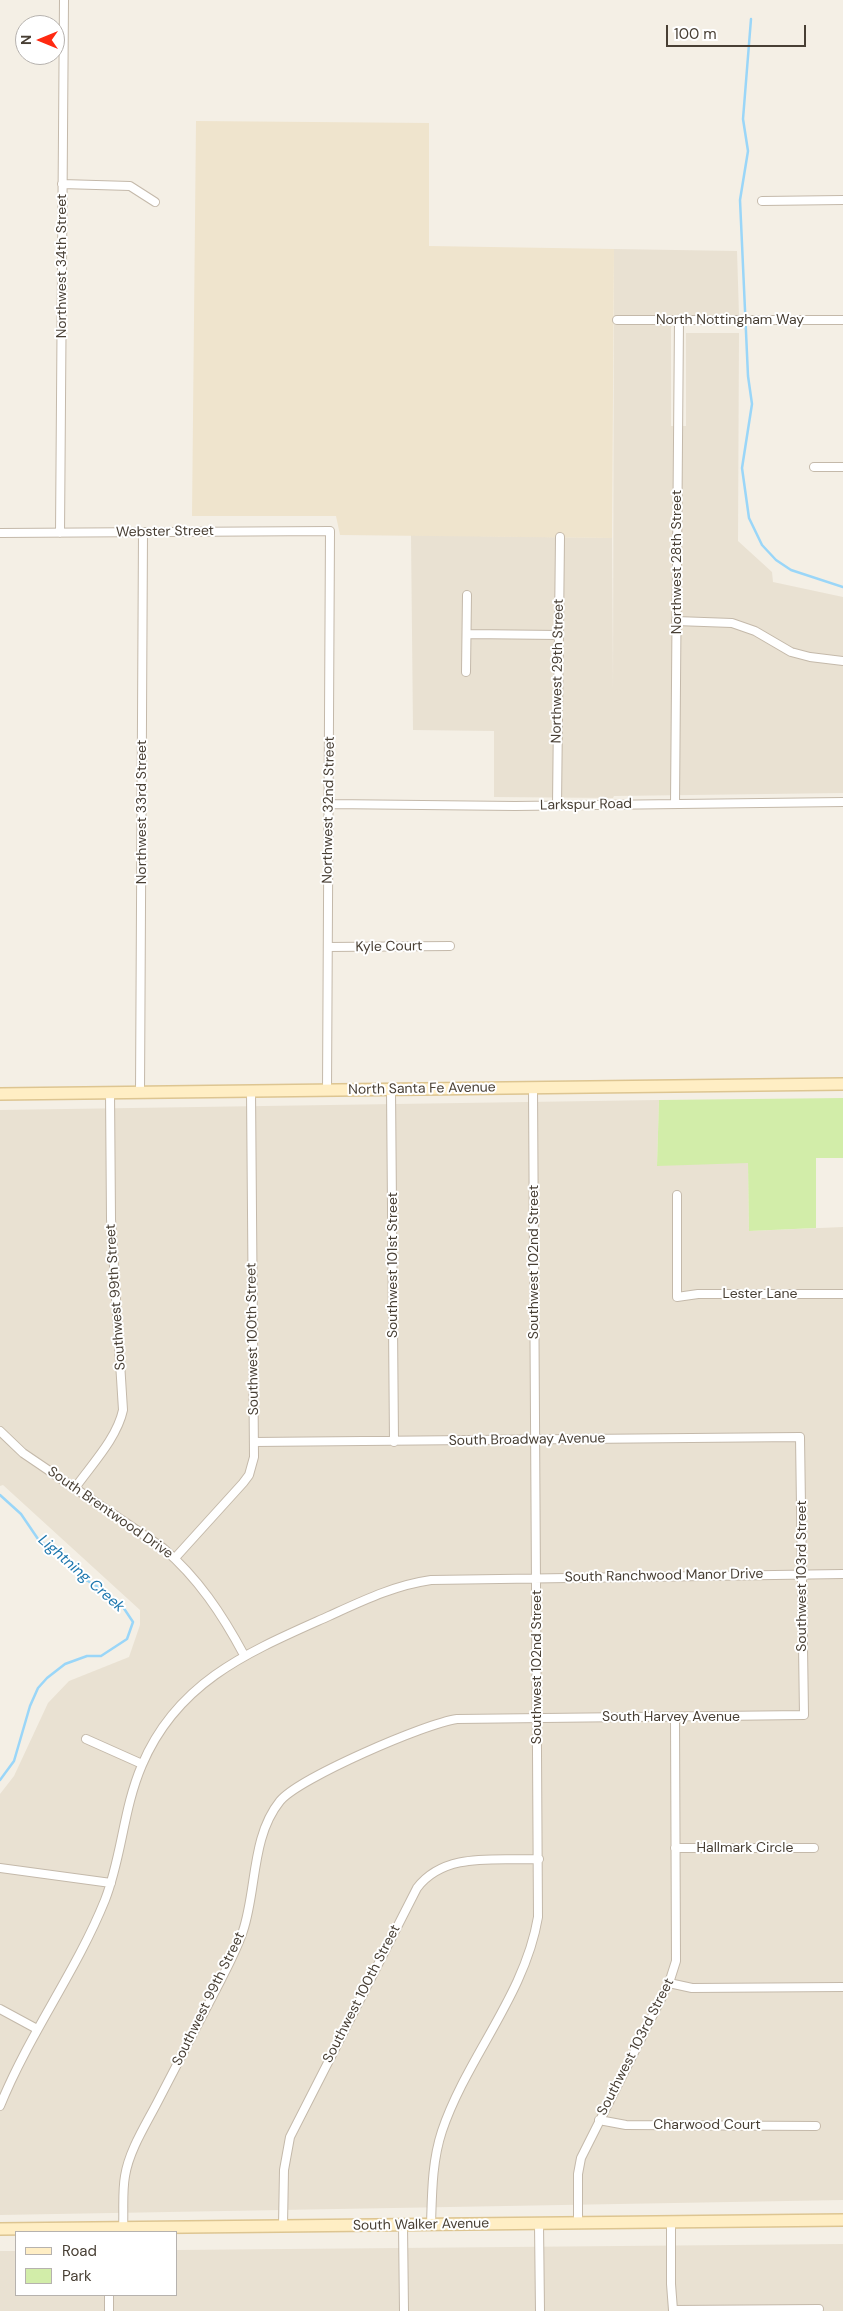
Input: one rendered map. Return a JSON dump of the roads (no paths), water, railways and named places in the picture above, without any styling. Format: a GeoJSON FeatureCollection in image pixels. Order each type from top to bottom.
{"type":"FeatureCollection","features":[{"type":"Feature","properties":{"kind":"main road","name":"North Santa Fe Avenue"},"geometry":{"type":"LineString","coordinates":[[0,1094],[843,1084]]}},
{"type":"Feature","properties":{"kind":"main road","name":"South Walker Avenue"},"geometry":{"type":"LineString","coordinates":[[0,2229],[108,2231],[124,2229],[283,2226],[843,2220]]}},
{"type":"Feature","properties":{"kind":"street","name":"Northwest 34th Street"},"geometry":{"type":"LineString","coordinates":[[60,533],[64,0]]}},
{"type":"Feature","properties":{"kind":"street"},"geometry":{"type":"LineString","coordinates":[[62,184],[130,186],[155,202]]}},
{"type":"Feature","properties":{"kind":"street"},"geometry":{"type":"LineString","coordinates":[[762,201],[843,200]]}},
{"type":"Feature","properties":{"kind":"street","name":"North Nottingham Way"},"geometry":{"type":"LineString","coordinates":[[617,320],[843,320]]}},
{"type":"Feature","properties":{"kind":"street","name":"Northwest 28th Street"},"geometry":{"type":"LineString","coordinates":[[675,804],[679,320]]}},
{"type":"Feature","properties":{"kind":"street"},"geometry":{"type":"LineString","coordinates":[[814,467],[843,467]]}},
{"type":"Feature","properties":{"kind":"street","name":"Webster Street"},"geometry":{"type":"LineString","coordinates":[[0,533],[330,530]]}},
{"type":"Feature","properties":{"kind":"street","name":"Northwest 32nd Street"},"geometry":{"type":"LineString","coordinates":[[327,1090],[330,530]]}},
{"type":"Feature","properties":{"kind":"street","name":"Northwest 33rd Street"},"geometry":{"type":"LineString","coordinates":[[140,1092],[143,532]]}},
{"type":"Feature","properties":{"kind":"street","name":"Northwest 29th Street"},"geometry":{"type":"LineString","coordinates":[[557,805],[560,537]]}},
{"type":"Feature","properties":{"kind":"street"},"geometry":{"type":"LineString","coordinates":[[466,672],[468,634],[467,595]]}},
{"type":"Feature","properties":{"kind":"street"},"geometry":{"type":"LineString","coordinates":[[676,622],[732,623],[755,631],[791,652],[810,657],[843,660]]}},
{"type":"Feature","properties":{"kind":"street"},"geometry":{"type":"LineString","coordinates":[[468,634],[558,635]]}},
{"type":"Feature","properties":{"kind":"street","name":"Larkspur Road"},"geometry":{"type":"LineString","coordinates":[[329,804],[557,805],[843,802]]}},
{"type":"Feature","properties":{"kind":"street","name":"Kyle Court"},"geometry":{"type":"LineString","coordinates":[[328,947],[450,946]]}},
{"type":"Feature","properties":{"kind":"street","name":"Southwest 102nd Street"},"geometry":{"type":"LineString","coordinates":[[431,2225],[434,2164],[442,2130],[523,1968],[531,1948],[538,1917],[533,1088]]}},
{"type":"Feature","properties":{"kind":"street","name":"Southwest 101st Street"},"geometry":{"type":"LineString","coordinates":[[391,1089],[394,1442]]}},
{"type":"Feature","properties":{"kind":"street","name":"Southwest 100th Street"},"geometry":{"type":"LineString","coordinates":[[175,1558],[246,1479],[252,1467],[254,1442],[251,1091]]}},
{"type":"Feature","properties":{"kind":"street","name":"Southwest 99th Street"},"geometry":{"type":"LineString","coordinates":[[75,1488],[114,1432],[123,1410],[111,1218],[110,1092]]}},
{"type":"Feature","properties":{"kind":"street","name":"Lester Lane"},"geometry":{"type":"LineString","coordinates":[[677,1195],[677,1297],[698,1294],[843,1294]]}},
{"type":"Feature","properties":{"kind":"street","name":"South Brentwood Drive"},"geometry":{"type":"LineString","coordinates":[[0,1431],[24,1453],[175,1558],[210,1599],[244,1655]]}},
{"type":"Feature","properties":{"kind":"street","name":"South Broadway Avenue"},"geometry":{"type":"LineString","coordinates":[[254,1442],[800,1437]]}},
{"type":"Feature","properties":{"kind":"street","name":"Southwest 103rd Street"},"geometry":{"type":"LineString","coordinates":[[800,1437],[804,1716]]}},
{"type":"Feature","properties":{"kind":"street","name":"South Ranchwood Manor Drive"},"geometry":{"type":"LineString","coordinates":[[0,2106],[38,2028],[90,1931],[111,1883],[130,1799],[142,1764],[162,1730],[186,1701],[211,1677],[244,1655],[277,1638],[402,1586],[449,1578],[843,1574]]}},
{"type":"Feature","properties":{"kind":"street","name":"South Harvey Avenue"},"geometry":{"type":"LineString","coordinates":[[537,1717],[675,1718],[804,1716]]}},
{"type":"Feature","properties":{"kind":"street","name":"Southwest 99th Street"},"geometry":{"type":"LineString","coordinates":[[124,2229],[125,2177],[128,2166],[149,2118],[236,1949],[247,1918],[263,1833],[280,1802],[302,1784],[325,1772],[438,1722],[457,1718],[537,1717]]}},
{"type":"Feature","properties":{"kind":"street","name":"Southwest 103rd Street"},"geometry":{"type":"LineString","coordinates":[[578,2223],[579,2164],[599,2120],[670,1983],[676,1954],[675,1718]]}},
{"type":"Feature","properties":{"kind":"street"},"geometry":{"type":"LineString","coordinates":[[86,1738],[142,1764]]}},
{"type":"Feature","properties":{"kind":"street","name":"Hallmark Circle"},"geometry":{"type":"LineString","coordinates":[[675,1848],[814,1848]]}},
{"type":"Feature","properties":{"kind":"street","name":"Southwest 100th Street"},"geometry":{"type":"LineString","coordinates":[[283,2226],[284,2170],[290,2137],[417,1888],[436,1870],[450,1864],[539,1859]]}},
{"type":"Feature","properties":{"kind":"street"},"geometry":{"type":"LineString","coordinates":[[0,1868],[111,1883]]}},
{"type":"Feature","properties":{"kind":"street"},"geometry":{"type":"LineString","coordinates":[[670,1983],[692,1988],[843,1987]]}},
{"type":"Feature","properties":{"kind":"street"},"geometry":{"type":"LineString","coordinates":[[0,2009],[38,2028]]}},
{"type":"Feature","properties":{"kind":"street","name":"Charwood Court"},"geometry":{"type":"LineString","coordinates":[[599,2120],[626,2125],[816,2126]]}},
{"type":"Feature","properties":{"kind":"street"},"geometry":{"type":"LineString","coordinates":[[671,2222],[673,2310],[819,2309]]}},
{"type":"Feature","properties":{"kind":"street"},"geometry":{"type":"LineString","coordinates":[[539,2224],[540,2311]]}},
{"type":"Feature","properties":{"kind":"street"},"geometry":{"type":"LineString","coordinates":[[403,2225],[404,2311]]}},
{"type":"Feature","properties":{"kind":"street"},"geometry":{"type":"LineString","coordinates":[[109,2296],[109,2311]]}},
{"type":"Feature","properties":{"kind":"waterway"},"geometry":{"type":"LineString","coordinates":[[751,19],[743,119],[748,151],[740,200],[748,376],[752,404],[742,468],[749,518],[762,545],[776,560],[791,570],[843,587]]}},
{"type":"Feature","properties":{"kind":"waterway","name":"Lightning Creek"},"geometry":{"type":"LineString","coordinates":[[0,1495],[21,1514],[38,1539],[74,1568],[79,1576],[100,1588],[110,1602],[123,1607],[133,1622],[127,1639],[101,1656],[87,1656],[65,1664],[38,1688],[30,1706],[14,1761],[0,1780]]}}]}
